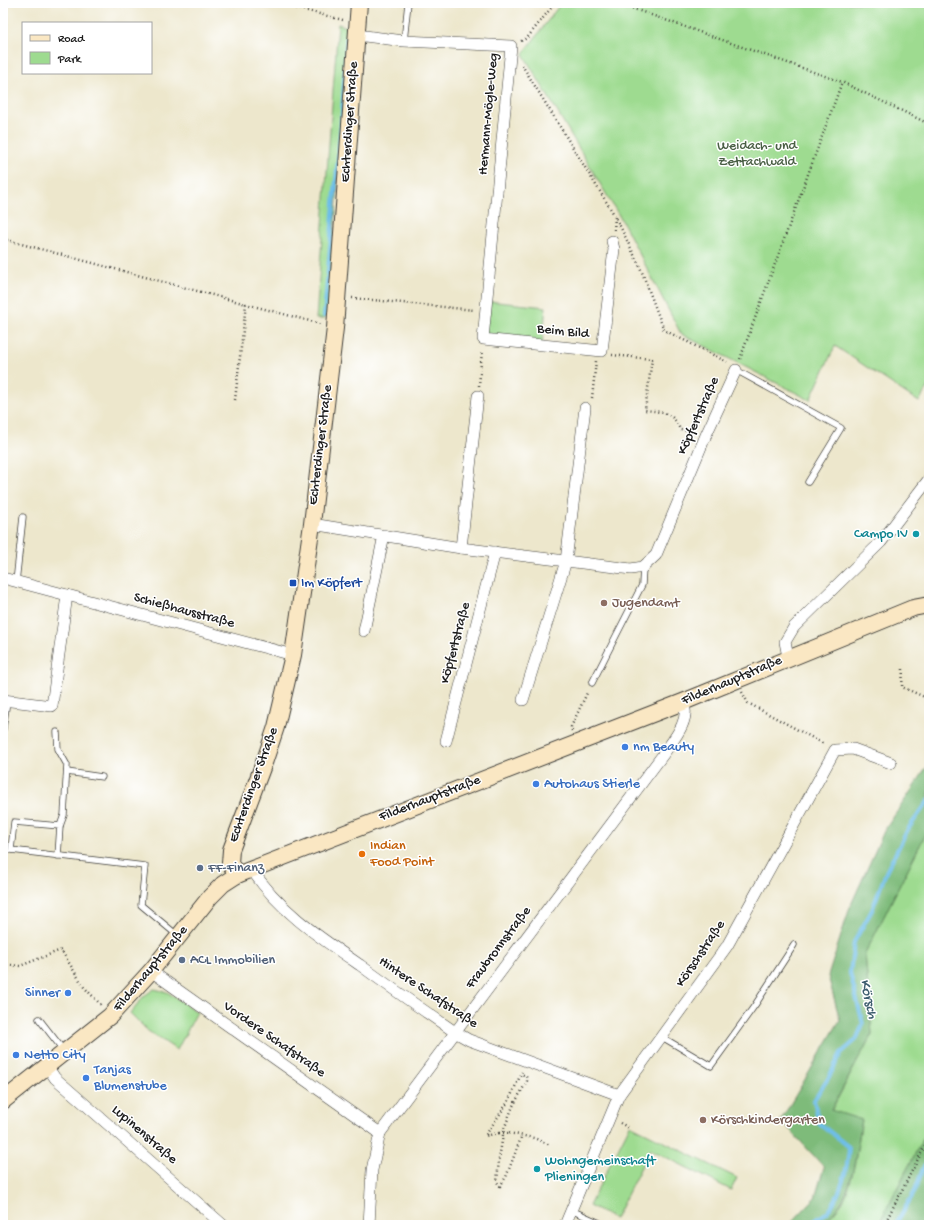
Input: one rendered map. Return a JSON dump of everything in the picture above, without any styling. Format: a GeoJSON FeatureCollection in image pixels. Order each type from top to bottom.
{"type":"FeatureCollection","features":[{"type":"Feature","properties":{"kind":"main road","name":"Echterdinger Straße"},"geometry":{"type":"LineString","coordinates":[[237,875],[230,863],[231,850],[270,747],[293,655],[312,524],[335,328],[360,3]]}},
{"type":"Feature","properties":{"kind":"main road","name":"Filderhauptstraße"},"geometry":{"type":"LineString","coordinates":[[3,1102],[110,1016],[151,971],[210,897],[223,884],[237,875],[251,868],[683,702],[788,657],[913,608],[929,605]]}},
{"type":"Feature","properties":{"kind":"street","name":"Hermann-Mögle-Weg"},"geometry":{"type":"LineString","coordinates":[[357,29],[404,41],[511,46],[483,339]]}},
{"type":"Feature","properties":{"kind":"street","name":"Beim Bild"},"geometry":{"type":"LineString","coordinates":[[483,339],[602,351],[614,249],[612,241]]}},
{"type":"Feature","properties":{"kind":"street","name":"Köpfertstraße"},"geometry":{"type":"LineString","coordinates":[[643,566],[656,555],[706,435],[736,370]]}},
{"type":"Feature","properties":{"kind":"street"},"geometry":{"type":"LineString","coordinates":[[461,548],[478,396]]}},
{"type":"Feature","properties":{"kind":"street"},"geometry":{"type":"LineString","coordinates":[[522,700],[566,561],[585,408]]}},
{"type":"Feature","properties":{"kind":"street"},"geometry":{"type":"LineString","coordinates":[[788,657],[785,642],[794,627],[881,542],[929,479]]}},
{"type":"Feature","properties":{"kind":"street"},"geometry":{"type":"LineString","coordinates":[[312,524],[461,548],[631,569],[643,566]]}},
{"type":"Feature","properties":{"kind":"street"},"geometry":{"type":"LineString","coordinates":[[364,631],[384,535]]}},
{"type":"Feature","properties":{"kind":"street","name":"Köpfertstraße"},"geometry":{"type":"LineString","coordinates":[[446,741],[495,552]]}},
{"type":"Feature","properties":{"kind":"street","name":"Schießhausstraße"},"geometry":{"type":"LineString","coordinates":[[3,578],[293,655]]}},
{"type":"Feature","properties":{"kind":"street"},"geometry":{"type":"LineString","coordinates":[[5,701],[52,706],[67,595]]}},
{"type":"Feature","properties":{"kind":"street","name":"Fraubronnstraße"},"geometry":{"type":"LineString","coordinates":[[373,1224],[372,1170],[380,1133],[662,756],[685,719],[687,709],[683,702]]}},
{"type":"Feature","properties":{"kind":"street"},"geometry":{"type":"LineString","coordinates":[[835,750],[853,749],[891,763]]}},
{"type":"Feature","properties":{"kind":"street","name":"Körschstraße"},"geometry":{"type":"LineString","coordinates":[[565,1225],[619,1095],[727,946],[835,750]]}},
{"type":"Feature","properties":{"kind":"street","name":"Hintere Schafstraße"},"geometry":{"type":"LineString","coordinates":[[251,868],[265,889],[289,913],[320,938],[455,1032],[469,1040],[619,1095]]}},
{"type":"Feature","properties":{"kind":"street","name":"Vordere Schafstraße"},"geometry":{"type":"LineString","coordinates":[[151,971],[380,1133]]}},
{"type":"Feature","properties":{"kind":"street","name":"Lupinenstraße"},"geometry":{"type":"LineString","coordinates":[[48,1066],[55,1078],[223,1225]]}},
{"type":"Feature","properties":{"kind":"lane"},"geometry":{"type":"LineString","coordinates":[[404,41],[408,3]]}},
{"type":"Feature","properties":{"kind":"lane","name":"Köpfertstraße"},"geometry":{"type":"LineString","coordinates":[[736,370],[841,428],[808,482]]}},
{"type":"Feature","properties":{"kind":"lane"},"geometry":{"type":"LineString","coordinates":[[16,582],[23,517]]}},
{"type":"Feature","properties":{"kind":"lane"},"geometry":{"type":"LineString","coordinates":[[592,683],[642,585],[643,566]]}},
{"type":"Feature","properties":{"kind":"lane"},"geometry":{"type":"LineString","coordinates":[[3,729],[5,701]]}},
{"type":"Feature","properties":{"kind":"lane"},"geometry":{"type":"LineString","coordinates":[[57,732],[58,749],[67,765],[64,815],[60,826],[58,856]]}},
{"type":"Feature","properties":{"kind":"lane"},"geometry":{"type":"LineString","coordinates":[[67,772],[102,777]]}},
{"type":"Feature","properties":{"kind":"lane"},"geometry":{"type":"LineString","coordinates":[[60,826],[14,822],[11,850],[145,866],[141,904],[179,936]]}},
{"type":"Feature","properties":{"kind":"lane"},"geometry":{"type":"LineString","coordinates":[[662,1037],[711,1066],[755,1005],[794,945]]}},
{"type":"Feature","properties":{"kind":"lane"},"geometry":{"type":"LineString","coordinates":[[39,1019],[65,1053]]}},
{"type":"Feature","properties":{"kind":"lane"},"geometry":{"type":"LineString","coordinates":[[571,1210],[604,1225]]}},
{"type":"Feature","properties":{"kind":"path"},"geometry":{"type":"LineString","coordinates":[[276,3],[357,29]]}},
{"type":"Feature","properties":{"kind":"path"},"geometry":{"type":"LineString","coordinates":[[555,3],[527,38],[511,46],[615,216],[640,267],[664,330],[726,362],[736,370],[842,82]]}},
{"type":"Feature","properties":{"kind":"path"},"geometry":{"type":"LineString","coordinates":[[617,3],[842,82],[929,124]]}},
{"type":"Feature","properties":{"kind":"path"},"geometry":{"type":"LineString","coordinates":[[3,239],[335,328]]}},
{"type":"Feature","properties":{"kind":"path"},"geometry":{"type":"LineString","coordinates":[[337,297],[486,311]]}},
{"type":"Feature","properties":{"kind":"path"},"geometry":{"type":"LineString","coordinates":[[235,400],[246,304]]}},
{"type":"Feature","properties":{"kind":"path"},"geometry":{"type":"LineString","coordinates":[[478,396],[483,339]]}},
{"type":"Feature","properties":{"kind":"path"},"geometry":{"type":"LineString","coordinates":[[585,408],[586,403],[591,404],[597,351]]}},
{"type":"Feature","properties":{"kind":"path"},"geometry":{"type":"LineString","coordinates":[[610,355],[652,359],[646,410],[667,413],[674,417],[680,430],[706,435]]}},
{"type":"Feature","properties":{"kind":"path"},"geometry":{"type":"LineString","coordinates":[[903,669],[902,687],[929,699]]}},
{"type":"Feature","properties":{"kind":"path"},"geometry":{"type":"LineString","coordinates":[[735,680],[748,702],[835,750]]}},
{"type":"Feature","properties":{"kind":"path"},"geometry":{"type":"LineString","coordinates":[[577,742],[570,727],[592,683]]}},
{"type":"Feature","properties":{"kind":"path"},"geometry":{"type":"LineString","coordinates":[[3,964],[20,966],[62,950],[84,987],[110,1016]]}},
{"type":"Feature","properties":{"kind":"path"},"geometry":{"type":"LineString","coordinates":[[527,1061],[508,1102],[485,1136],[499,1133],[509,1133],[529,1137],[550,1145]]}},
{"type":"Feature","properties":{"kind":"path"},"geometry":{"type":"LineString","coordinates":[[521,1074],[526,1076],[527,1081],[507,1119],[501,1141],[497,1182],[500,1186],[506,1177],[521,1138]]}},
{"type":"Feature","properties":{"kind":"path"},"geometry":{"type":"LineString","coordinates":[[884,1225],[929,1138]]}},
{"type":"Feature","properties":{"kind":"green space","name":"Weidach- und Zettachwald"},"geometry":{"type":"Polygon","coordinates":[[[561,3],[929,3],[929,384],[919,402],[835,346],[810,400],[681,334],[624,224],[523,54],[561,3]]]}},
{"type":"Feature","properties":{"kind":"green space"},"geometry":{"type":"Polygon","coordinates":[[[338,24],[347,27],[350,31],[328,314],[325,319],[316,319],[338,24]]]}},
{"type":"Feature","properties":{"kind":"green space"},"geometry":{"type":"Polygon","coordinates":[[[487,301],[546,307],[542,345],[483,339],[487,301]]]}},
{"type":"Feature","properties":{"kind":"green space"},"geometry":{"type":"Polygon","coordinates":[[[929,764],[929,827],[865,954],[872,1034],[831,1110],[862,1120],[851,1178],[840,1205],[831,1216],[816,1225],[789,1225],[815,1198],[824,1167],[781,1120],[840,1020],[828,976],[850,907],[884,831],[929,764]]]}},
{"type":"Feature","properties":{"kind":"green space"},"geometry":{"type":"Polygon","coordinates":[[[929,827],[929,1127],[878,1225],[818,1225],[836,1210],[845,1197],[852,1176],[857,1152],[862,1120],[831,1111],[872,1034],[865,954],[929,827]]]}},
{"type":"Feature","properties":{"kind":"green space"},"geometry":{"type":"Polygon","coordinates":[[[154,989],[167,992],[197,1012],[177,1050],[148,1031],[130,1013],[144,996],[154,989]]]}},
{"type":"Feature","properties":{"kind":"green space"},"geometry":{"type":"Polygon","coordinates":[[[630,1125],[737,1178],[731,1190],[650,1149],[615,1219],[589,1206],[630,1125]]]}},
{"type":"Feature","properties":{"kind":"green space"},"geometry":{"type":"Polygon","coordinates":[[[929,1127],[929,1208],[921,1225],[878,1225],[929,1127]]]}},
{"type":"Feature","properties":{"kind":"waterway"},"geometry":{"type":"LineString","coordinates":[[324,316],[342,113],[347,38]]}},
{"type":"Feature","properties":{"kind":"waterway","name":"Körsch"},"geometry":{"type":"LineString","coordinates":[[809,1225],[825,1214],[832,1206],[840,1190],[847,1163],[849,1147],[819,1123],[814,1100],[829,1077],[841,1053],[856,1040],[863,1024],[850,973],[854,942],[872,910],[886,872],[908,829],[929,800]]}},
{"type":"Feature","properties":{"kind":"waterway"},"geometry":{"type":"LineString","coordinates":[[895,1225],[914,1193],[924,1166],[929,1160]]}},
{"type":"Feature","properties":{"kind":"place","name":"Campo IV"},"geometry":{"type":"Point","coordinates":[916,534]}},
{"type":"Feature","properties":{"kind":"place","name":"Im Köpfert"},"geometry":{"type":"Point","coordinates":[293,583]}},
{"type":"Feature","properties":{"kind":"place","name":"Jugendamt"},"geometry":{"type":"Point","coordinates":[604,603]}},
{"type":"Feature","properties":{"kind":"place","name":"nm Beauty"},"geometry":{"type":"Point","coordinates":[625,747]}},
{"type":"Feature","properties":{"kind":"place","name":"Autohaus Stierle"},"geometry":{"type":"Point","coordinates":[536,784]}},
{"type":"Feature","properties":{"kind":"place","name":"Indian Food Point"},"geometry":{"type":"Point","coordinates":[362,854]}},
{"type":"Feature","properties":{"kind":"place","name":"FF-Finanz"},"geometry":{"type":"Point","coordinates":[200,868]}},
{"type":"Feature","properties":{"kind":"place","name":"ACL Immobilien"},"geometry":{"type":"Point","coordinates":[182,960]}},
{"type":"Feature","properties":{"kind":"place","name":"Sinner"},"geometry":{"type":"Point","coordinates":[68,993]}},
{"type":"Feature","properties":{"kind":"place","name":"Netto City"},"geometry":{"type":"Point","coordinates":[16,1055]}},
{"type":"Feature","properties":{"kind":"place","name":"Tanjas Blumenstube"},"geometry":{"type":"Point","coordinates":[86,1078]}},
{"type":"Feature","properties":{"kind":"place","name":"Körschkindergarten"},"geometry":{"type":"Point","coordinates":[703,1120]}},
{"type":"Feature","properties":{"kind":"place","name":"Wohngemeinschaft Plieningen"},"geometry":{"type":"Point","coordinates":[537,1169]}}]}
